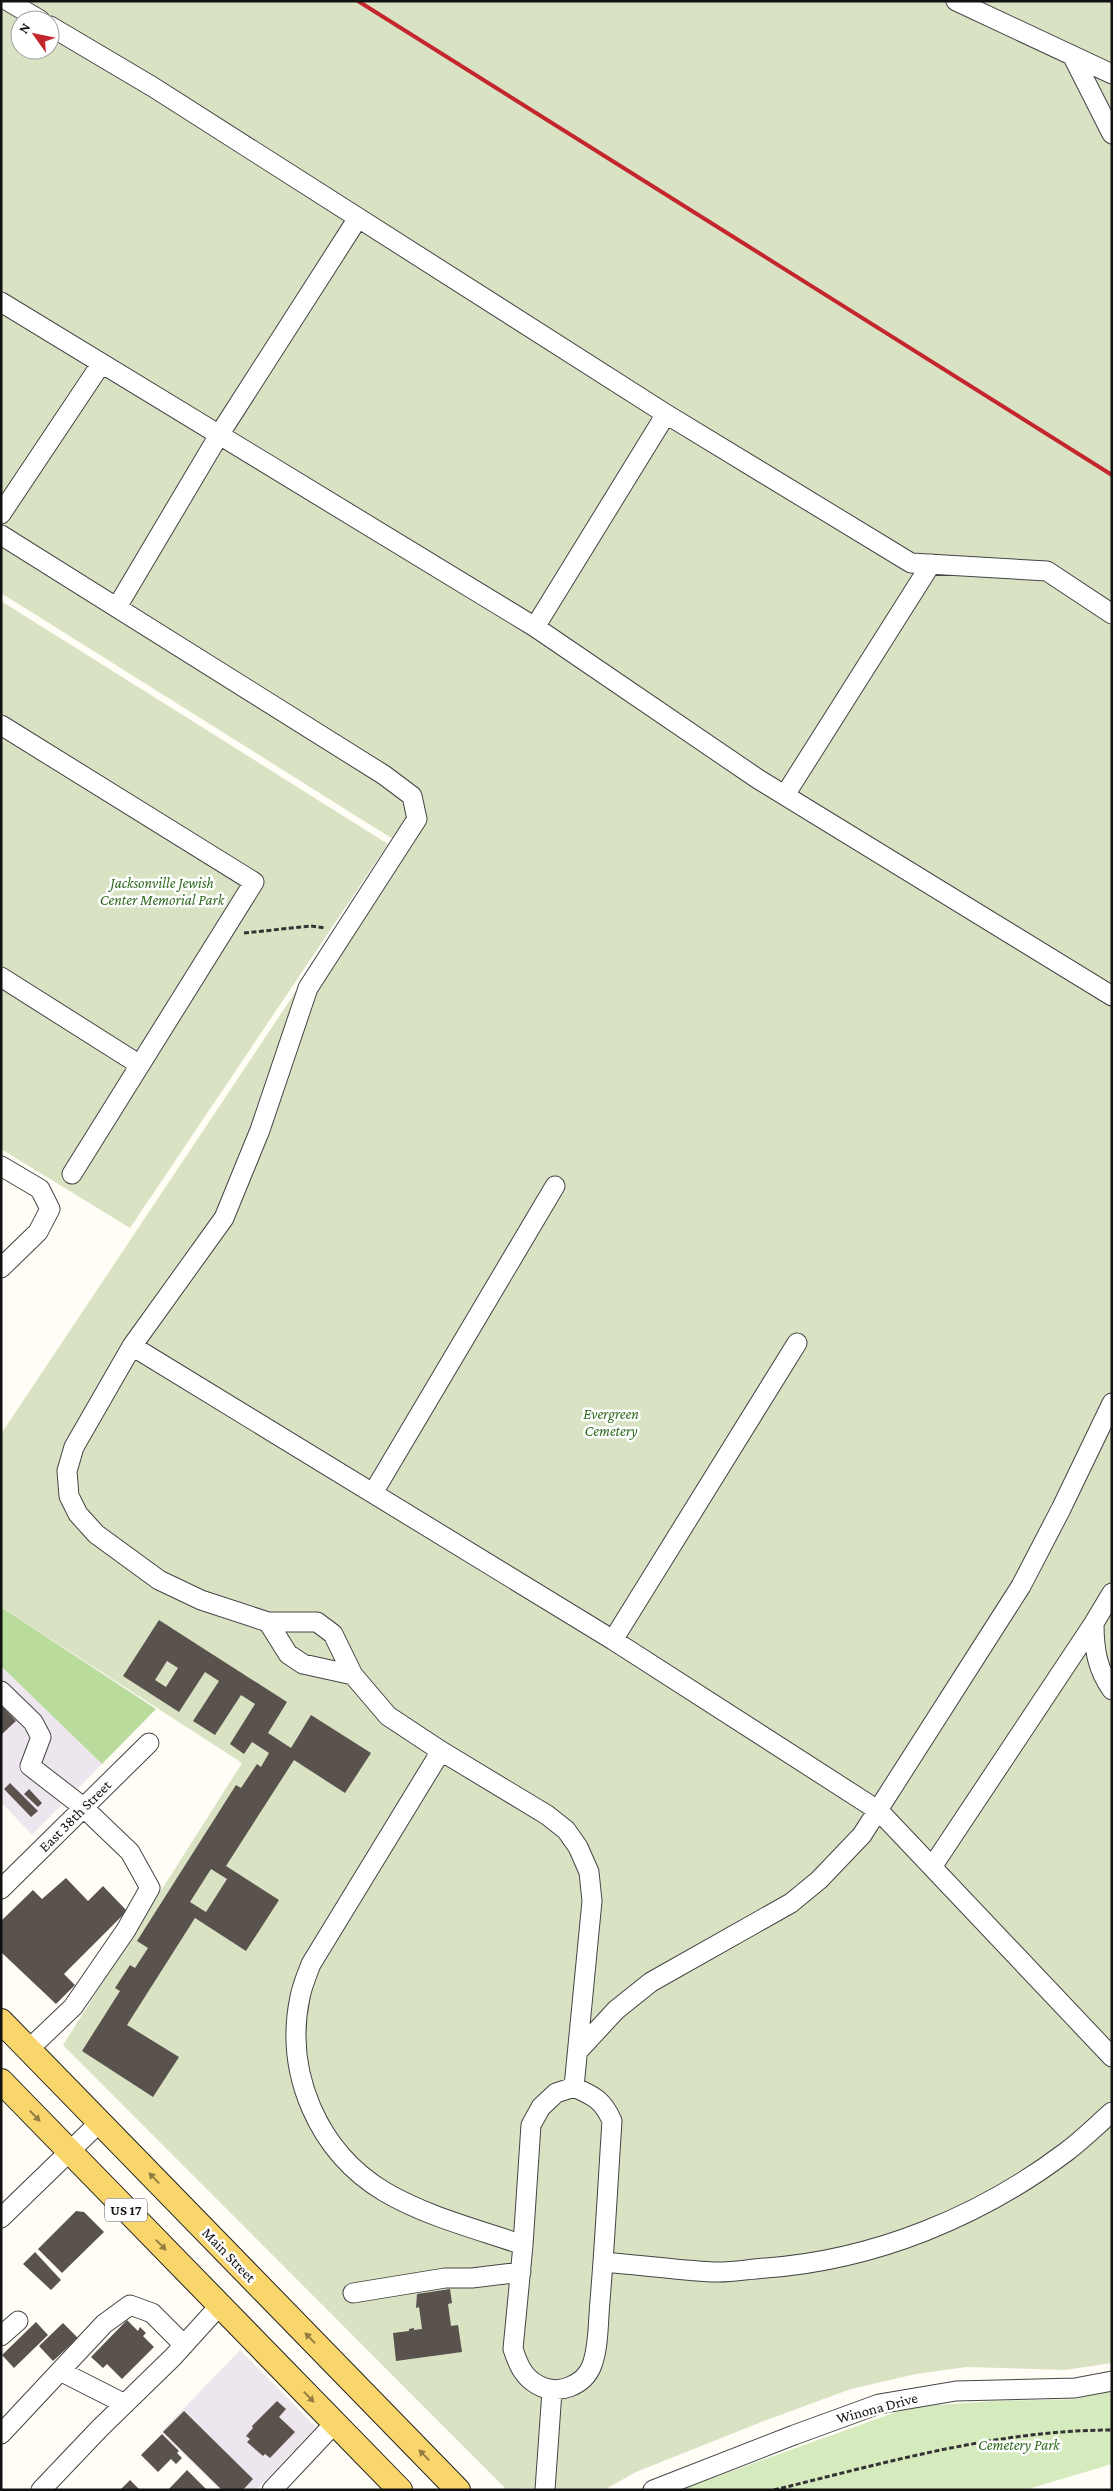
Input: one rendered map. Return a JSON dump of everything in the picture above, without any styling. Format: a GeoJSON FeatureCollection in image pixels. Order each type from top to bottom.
{"type":"FeatureCollection","features":[{"type":"Feature","properties":{"kind":"main road","name":"Main Street"},"geometry":{"type":"LineString","coordinates":[[1,2021],[458,2490]]}},
{"type":"Feature","properties":{"kind":"main road","name":"US 17"},"geometry":{"type":"LineString","coordinates":[[1,2081],[400,2490]]}},
{"type":"Feature","properties":{"kind":"street"},"geometry":{"type":"LineString","coordinates":[[8,1],[23,10]]}},
{"type":"Feature","properties":{"kind":"street"},"geometry":{"type":"LineString","coordinates":[[956,1],[988,9],[1072,55],[1112,74]]}},
{"type":"Feature","properties":{"kind":"street"},"geometry":{"type":"LineString","coordinates":[[60,32],[153,87],[666,414],[911,563],[1047,571],[1112,614]]}},
{"type":"Feature","properties":{"kind":"street"},"geometry":{"type":"LineString","coordinates":[[1072,55],[1112,134]]}},
{"type":"Feature","properties":{"kind":"street"},"geometry":{"type":"LineString","coordinates":[[117,608],[219,435],[358,218]]}},
{"type":"Feature","properties":{"kind":"street"},"geometry":{"type":"LineString","coordinates":[[1,302],[535,626],[785,795],[1112,996]]}},
{"type":"Feature","properties":{"kind":"street"},"geometry":{"type":"LineString","coordinates":[[1,514],[101,364]]}},
{"type":"Feature","properties":{"kind":"street"},"geometry":{"type":"LineString","coordinates":[[535,626],[666,414]]}},
{"type":"Feature","properties":{"kind":"street"},"geometry":{"type":"LineString","coordinates":[[1,535],[384,775],[412,796],[417,820],[308,988],[260,1130],[224,1218],[132,1346],[74,1447],[67,1471],[69,1496],[78,1514],[96,1534],[159,1580],[201,1600],[268,1622],[317,1622],[333,1634],[353,1674],[388,1716],[441,1752],[546,1815],[566,1830],[578,1847],[589,1872],[592,1901],[574,2087]]}},
{"type":"Feature","properties":{"kind":"street"},"geometry":{"type":"LineString","coordinates":[[785,795],[931,564]]}},
{"type":"Feature","properties":{"kind":"street"},"geometry":{"type":"LineString","coordinates":[[1,725],[254,882],[72,1174]]}},
{"type":"Feature","properties":{"kind":"street"},"geometry":{"type":"LineString","coordinates":[[1,976],[140,1065]]}},
{"type":"Feature","properties":{"kind":"street"},"geometry":{"type":"LineString","coordinates":[[1,1166],[40,1189],[50,1210],[38,1232],[1,1268]]}},
{"type":"Feature","properties":{"kind":"street"},"geometry":{"type":"LineString","coordinates":[[373,1493],[555,1186]]}},
{"type":"Feature","properties":{"kind":"street"},"geometry":{"type":"LineString","coordinates":[[613,1640],[797,1343]]}},
{"type":"Feature","properties":{"kind":"street"},"geometry":{"type":"LineString","coordinates":[[132,1346],[613,1640],[879,1812],[1112,2057]]}},
{"type":"Feature","properties":{"kind":"street"},"geometry":{"type":"LineString","coordinates":[[579,2050],[616,2010],[651,1982],[755,1925],[806,1892],[839,1862],[879,1812],[1021,1586],[1062,1509],[1112,1403]]}},
{"type":"Feature","properties":{"kind":"street"},"geometry":{"type":"LineString","coordinates":[[932,1867],[1112,1593]]}},
{"type":"Feature","properties":{"kind":"street"},"geometry":{"type":"LineString","coordinates":[[268,1622],[288,1654],[303,1664],[353,1674]]}},
{"type":"Feature","properties":{"kind":"street"},"geometry":{"type":"LineString","coordinates":[[1094,1623],[1094,1648],[1099,1667],[1112,1690]]}},
{"type":"Feature","properties":{"kind":"street"},"geometry":{"type":"LineString","coordinates":[[1,1690],[34,1722],[41,1737],[30,1766],[83,1807],[130,1852],[150,1888],[126,1930],[73,2007],[29,2049]]}},
{"type":"Feature","properties":{"kind":"street","name":"East 38th Street"},"geometry":{"type":"LineString","coordinates":[[1,1889],[149,1743]]}},
{"type":"Feature","properties":{"kind":"street"},"geometry":{"type":"LineString","coordinates":[[441,1752],[311,1964],[300,1995],[296,2019],[298,2066],[307,2100],[322,2131],[360,2175],[386,2192],[440,2217],[524,2245]]}},
{"type":"Feature","properties":{"kind":"street"},"geometry":{"type":"LineString","coordinates":[[574,2087],[591,2094],[605,2106],[612,2121],[603,2262],[596,2349],[592,2366],[582,2379],[568,2388],[552,2391],[538,2385],[525,2376],[517,2364],[514,2348],[524,2245],[531,2125],[540,2107],[556,2093],[574,2087]]}},
{"type":"Feature","properties":{"kind":"street"},"geometry":{"type":"LineString","coordinates":[[603,2262],[714,2272],[788,2266],[829,2260],[867,2251],[924,2231],[1011,2189],[1066,2152],[1112,2112]]}},
{"type":"Feature","properties":{"kind":"street"},"geometry":{"type":"LineString","coordinates":[[1,2218],[100,2122]]}},
{"type":"Feature","properties":{"kind":"street"},"geometry":{"type":"LineString","coordinates":[[353,2293],[445,2278],[472,2278],[520,2272]]}},
{"type":"Feature","properties":{"kind":"street"},"geometry":{"type":"LineString","coordinates":[[1,2434],[104,2324],[130,2304],[152,2313],[184,2345]]}},
{"type":"Feature","properties":{"kind":"street"},"geometry":{"type":"LineString","coordinates":[[41,2490],[220,2306]]}},
{"type":"Feature","properties":{"kind":"street"},"geometry":{"type":"LineString","coordinates":[[1,2336],[18,2321]]}},
{"type":"Feature","properties":{"kind":"street"},"geometry":{"type":"LineString","coordinates":[[60,2370],[125,2404]]}},
{"type":"Feature","properties":{"kind":"street","name":"Winona Drive"},"geometry":{"type":"LineString","coordinates":[[653,2490],[803,2431],[879,2404],[956,2391],[1076,2388],[1112,2381]]}},
{"type":"Feature","properties":{"kind":"street"},"geometry":{"type":"LineString","coordinates":[[545,2490],[552,2391]]}},
{"type":"Feature","properties":{"kind":"street"},"geometry":{"type":"LineString","coordinates":[[272,2490],[335,2423]]}},
{"type":"Feature","properties":{"kind":"path"},"geometry":{"type":"LineString","coordinates":[[219,938],[311,926],[345,931]]}},
{"type":"Feature","properties":{"kind":"path"},"geometry":{"type":"LineString","coordinates":[[774,2490],[931,2452],[1057,2431],[1112,2430]]}},
{"type":"Feature","properties":{"kind":"shaded area"},"geometry":{"type":"Polygon","coordinates":[[[1,1666],[102,1764],[32,1835],[1,1802],[1,1666]]]}},
{"type":"Feature","properties":{"kind":"shaded area"},"geometry":{"type":"Polygon","coordinates":[[[240,2350],[316,2427],[256,2490],[220,2490],[161,2432],[240,2350]]]}},
{"type":"Feature","properties":{"kind":"green space","name":"Evergreen Cemetery"},"geometry":{"type":"Polygon","coordinates":[[[1,1],[1112,1],[1112,2363],[1065,2370],[967,2367],[916,2374],[851,2389],[764,2421],[636,2472],[604,2490],[523,2488],[507,2490],[63,2045],[242,1763],[1,1607],[1,1434],[396,841],[1,593],[1,1]]]}},
{"type":"Feature","properties":{"kind":"green space","name":"Jacksonville Jewish Center Memorial Park"},"geometry":{"type":"Polygon","coordinates":[[[1,601],[388,844],[130,1228],[1,1149],[1,601]]]}},
{"type":"Feature","properties":{"kind":"green space"},"geometry":{"type":"Polygon","coordinates":[[[1,1607],[156,1709],[102,1764],[1,1666],[1,1607]]]}},
{"type":"Feature","properties":{"kind":"green space","name":"Cemetery Park"},"geometry":{"type":"Polygon","coordinates":[[[1112,2390],[1112,2464],[1025,2490],[679,2490],[910,2407],[994,2401],[1077,2399],[1112,2390]]]}},
{"type":"Feature","properties":{"kind":"building"},"geometry":{"type":"Polygon","coordinates":[[[159,1620],[287,1702],[268,1733],[291,1748],[311,1715],[371,1753],[345,1793],[294,1760],[226,1866],[279,1900],[246,1951],[195,1918],[127,2025],[179,2057],[153,2097],[82,2051],[120,1991],[115,1988],[130,1965],[135,1968],[148,1948],[137,1941],[236,1785],[241,1788],[257,1764],[261,1767],[269,1753],[252,1742],[244,1754],[230,1744],[255,1704],[241,1695],[215,1735],[193,1721],[219,1681],[205,1672],[179,1712],[123,1676],[159,1620]],[[167,1661],[155,1680],[166,1687],[178,1668],[167,1661]],[[211,1869],[190,1902],[206,1912],[227,1879],[211,1869]]]}},
{"type":"Feature","properties":{"kind":"building"},"geometry":{"type":"Polygon","coordinates":[[[1,1705],[16,1721],[1,1735],[1,1705]]]}},
{"type":"Feature","properties":{"kind":"building"},"geometry":{"type":"Polygon","coordinates":[[[10,1783],[38,1811],[31,1817],[4,1789],[10,1783]]]}},
{"type":"Feature","properties":{"kind":"building"},"geometry":{"type":"Polygon","coordinates":[[[29,1789],[42,1803],[38,1807],[24,1794],[29,1789]]]}},
{"type":"Feature","properties":{"kind":"building"},"geometry":{"type":"Polygon","coordinates":[[[66,1878],[88,1901],[103,1886],[127,1911],[64,1974],[75,1985],[56,2004],[1,1952],[1,1921],[33,1890],[42,1899],[66,1878]]]}},
{"type":"Feature","properties":{"kind":"building"},"geometry":{"type":"Polygon","coordinates":[[[76,2211],[84,2212],[104,2232],[62,2273],[38,2249],[76,2211]]]}},
{"type":"Feature","properties":{"kind":"building"},"geometry":{"type":"Polygon","coordinates":[[[35,2252],[61,2280],[51,2290],[23,2264],[35,2252]]]}},
{"type":"Feature","properties":{"kind":"building"},"geometry":{"type":"Polygon","coordinates":[[[450,2289],[452,2303],[448,2304],[451,2326],[458,2325],[462,2352],[396,2361],[393,2333],[409,2331],[409,2329],[414,2328],[414,2330],[422,2329],[419,2307],[416,2308],[417,2294],[450,2289]]]}},
{"type":"Feature","properties":{"kind":"building"},"geometry":{"type":"Polygon","coordinates":[[[127,2320],[138,2331],[140,2327],[146,2333],[143,2336],[154,2347],[122,2379],[107,2364],[103,2368],[91,2357],[127,2320]]]}},
{"type":"Feature","properties":{"kind":"building"},"geometry":{"type":"Polygon","coordinates":[[[36,2322],[48,2335],[14,2368],[2,2355],[36,2322]]]}},
{"type":"Feature","properties":{"kind":"building"},"geometry":{"type":"Polygon","coordinates":[[[63,2323],[78,2338],[53,2361],[39,2346],[63,2323]]]}},
{"type":"Feature","properties":{"kind":"building"},"geometry":{"type":"Polygon","coordinates":[[[277,2401],[286,2409],[279,2417],[295,2432],[270,2458],[265,2454],[263,2456],[247,2442],[250,2439],[246,2436],[253,2428],[252,2426],[277,2401]]]}},
{"type":"Feature","properties":{"kind":"building"},"geometry":{"type":"Polygon","coordinates":[[[184,2411],[253,2479],[243,2490],[222,2490],[163,2432],[184,2411]]]}},
{"type":"Feature","properties":{"kind":"building"},"geometry":{"type":"Polygon","coordinates":[[[162,2434],[179,2451],[177,2453],[182,2458],[176,2464],[171,2459],[158,2472],[141,2455],[162,2434]]]}},
{"type":"Feature","properties":{"kind":"building"},"geometry":{"type":"Polygon","coordinates":[[[187,2470],[207,2490],[168,2490],[187,2470]]]}},
{"type":"Feature","properties":{"kind":"building"},"geometry":{"type":"Polygon","coordinates":[[[130,2480],[140,2490],[120,2490],[130,2480]]]}},
{"type":"Feature","properties":{"kind":"railway"},"geometry":{"type":"LineString","coordinates":[[358,1],[1112,475]]}}]}
